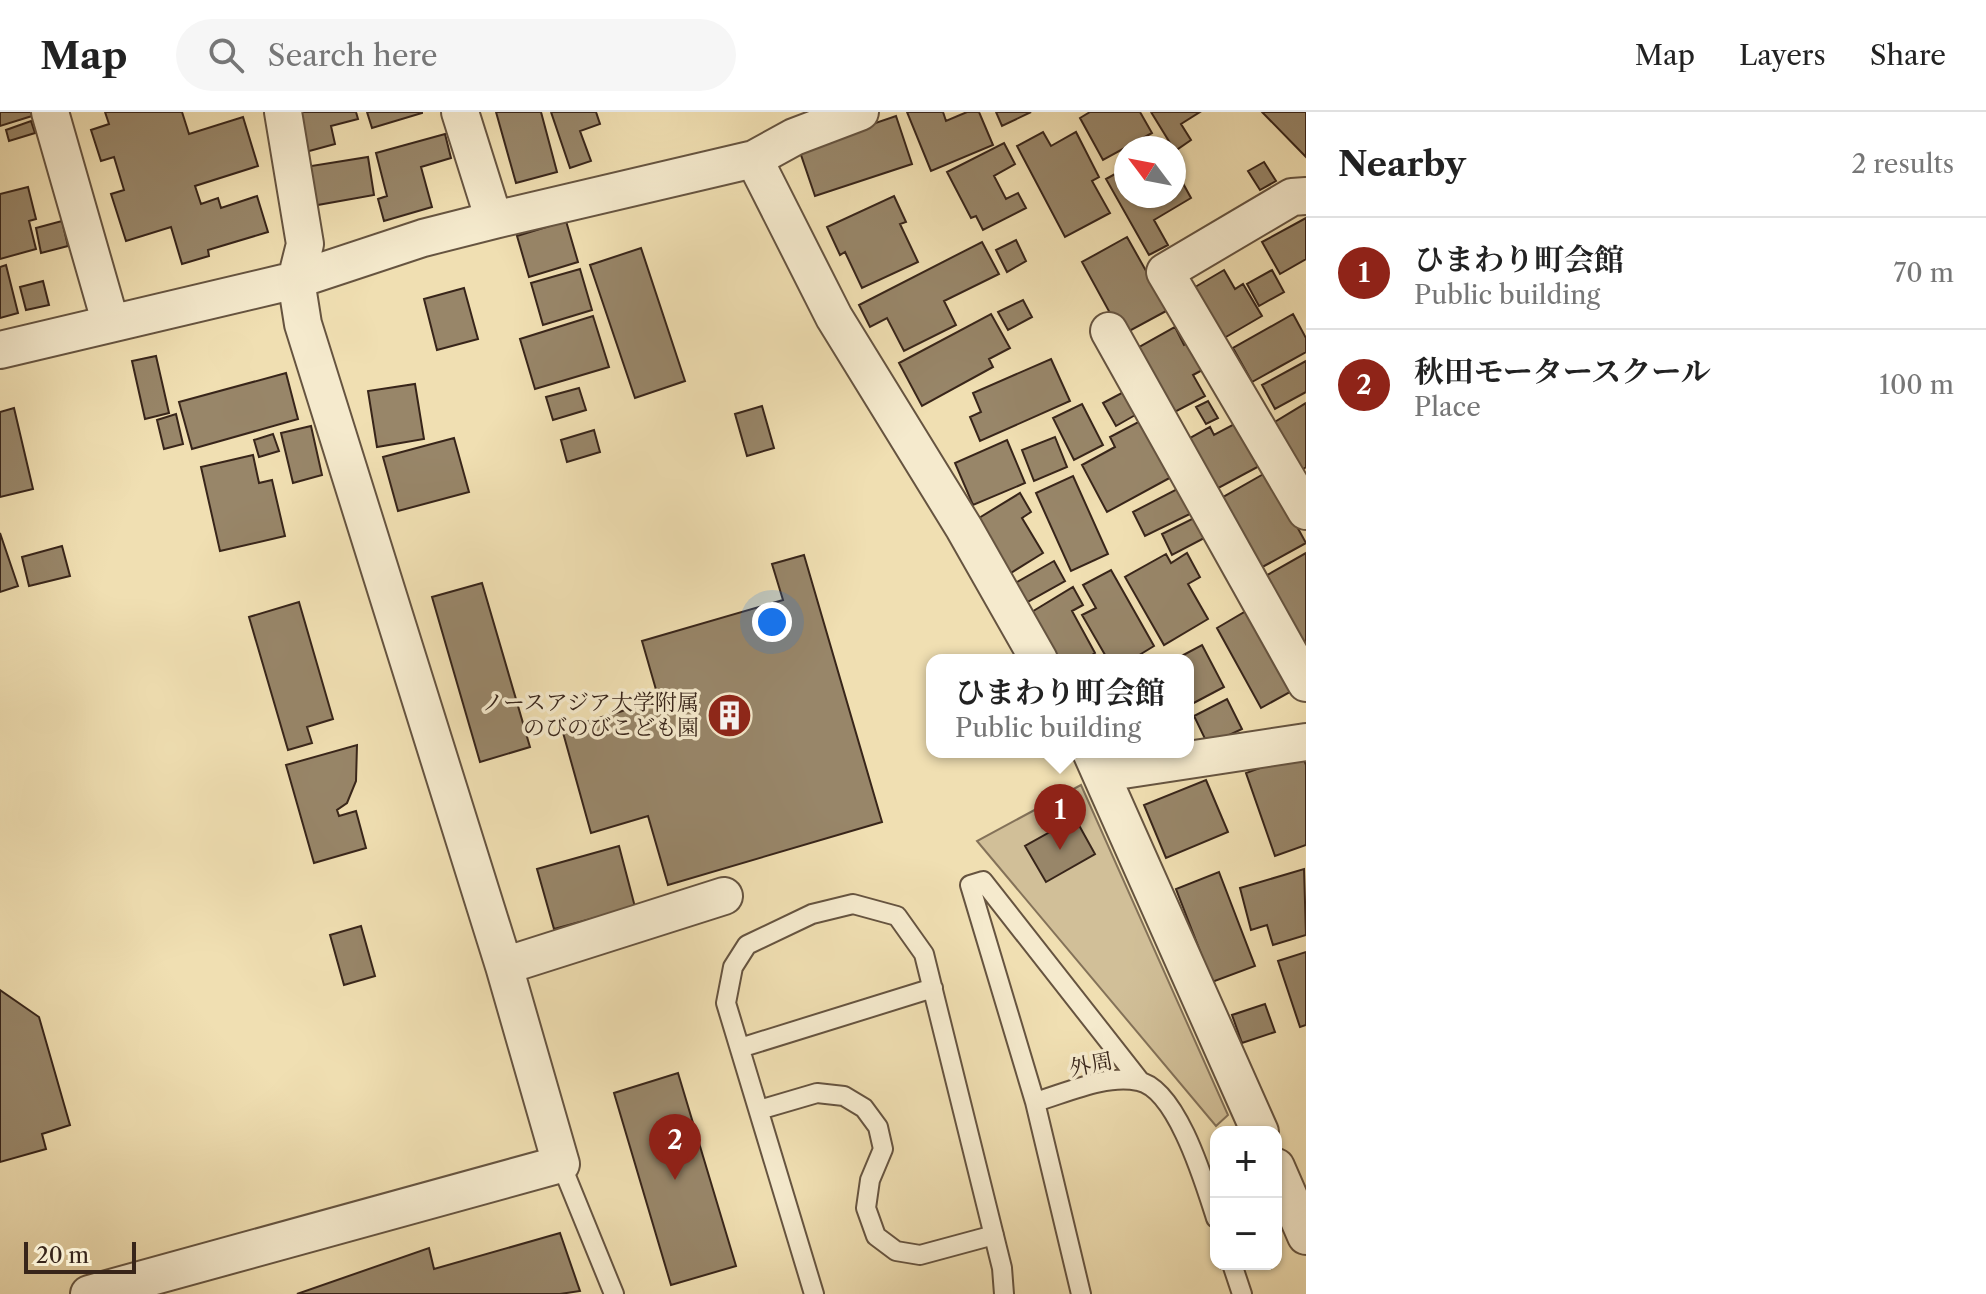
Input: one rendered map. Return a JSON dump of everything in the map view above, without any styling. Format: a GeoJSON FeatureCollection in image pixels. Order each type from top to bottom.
{"type":"FeatureCollection","features":[{"type":"Feature","properties":{"kind":"street"},"geometry":{"type":"LineString","coordinates":[[50,112],[110,321]]}},
{"type":"Feature","properties":{"kind":"street"},"geometry":{"type":"LineString","coordinates":[[89,1294],[561,1164],[504,966],[303,324],[296,280],[305,244],[283,112]]}},
{"type":"Feature","properties":{"kind":"street"},"geometry":{"type":"LineString","coordinates":[[460,112],[494,220]]}},
{"type":"Feature","properties":{"kind":"street"},"geometry":{"type":"LineString","coordinates":[[0,350],[110,321],[296,280],[423,238],[754,159],[789,124],[860,112]]}},
{"type":"Feature","properties":{"kind":"street"},"geometry":{"type":"LineString","coordinates":[[754,159],[834,317],[964,528],[1036,654]]}},
{"type":"Feature","properties":{"kind":"street"},"geometry":{"type":"LineString","coordinates":[[1306,196],[1292,197],[1165,272],[1306,511]]}},
{"type":"Feature","properties":{"kind":"street"},"geometry":{"type":"LineString","coordinates":[[1109,331],[1306,683]]}},
{"type":"Feature","properties":{"kind":"street"},"geometry":{"type":"LineString","coordinates":[[1194,753],[1306,742]]}},
{"type":"Feature","properties":{"kind":"street"},"geometry":{"type":"LineString","coordinates":[[1147,758],[1097,763],[1257,1126]]}},
{"type":"Feature","properties":{"kind":"street"},"geometry":{"type":"LineString","coordinates":[[504,966],[724,896]]}},
{"type":"Feature","properties":{"kind":"street"},"geometry":{"type":"LineString","coordinates":[[1282,1181],[1306,1236]]}},
{"type":"Feature","properties":{"kind":"lane"},"geometry":{"type":"LineString","coordinates":[[1081,1294],[1035,1102],[970,885],[983,881],[1140,1081]]}},
{"type":"Feature","properties":{"kind":"lane"},"geometry":{"type":"LineString","coordinates":[[816,1293],[726,1003],[733,967],[747,945],[812,914],[853,904],[897,916],[924,954],[994,1235],[1004,1294]]}},
{"type":"Feature","properties":{"kind":"lane"},"geometry":{"type":"LineString","coordinates":[[740,1048],[933,988]]}},
{"type":"Feature","properties":{"kind":"lane","name":"外周"},"geometry":{"type":"LineString","coordinates":[[1035,1102],[1106,1082],[1140,1081],[1162,1094],[1194,1155],[1210,1201]]}},
{"type":"Feature","properties":{"kind":"lane"},"geometry":{"type":"LineString","coordinates":[[759,1110],[817,1093],[844,1096],[864,1108],[878,1127],[883,1149],[870,1180],[866,1208],[876,1236],[896,1251],[920,1255],[994,1235]]}},
{"type":"Feature","properties":{"kind":"lane"},"geometry":{"type":"LineString","coordinates":[[561,1164],[614,1294]]}},
{"type":"Feature","properties":{"kind":"lane"},"geometry":{"type":"LineString","coordinates":[[1234,1270],[1242,1294]]}},
{"type":"Feature","properties":{"kind":"shaded area"},"geometry":{"type":"Polygon","coordinates":[[[1081,785],[1228,1115],[1216,1126],[977,841],[1081,785]]]}},
{"type":"Feature","properties":{"kind":"building"},"geometry":{"type":"Polygon","coordinates":[[[0,112],[31,112],[32,116],[0,126],[0,112]]]}},
{"type":"Feature","properties":{"kind":"building"},"geometry":{"type":"Polygon","coordinates":[[[105,112],[182,112],[189,134],[243,117],[258,166],[195,186],[201,204],[218,198],[221,208],[257,196],[268,232],[208,250],[209,256],[182,264],[171,227],[126,241],[111,194],[124,190],[114,157],[101,161],[91,130],[109,124],[105,112]]]}},
{"type":"Feature","properties":{"kind":"building"},"geometry":{"type":"Polygon","coordinates":[[[292,112],[356,112],[358,119],[331,126],[335,144],[302,153],[292,112]]]}},
{"type":"Feature","properties":{"kind":"building"},"geometry":{"type":"Polygon","coordinates":[[[367,112],[422,112],[422,113],[372,128],[367,112]]]}},
{"type":"Feature","properties":{"kind":"building"},"geometry":{"type":"Polygon","coordinates":[[[496,112],[541,112],[557,172],[516,183],[496,112]]]}},
{"type":"Feature","properties":{"kind":"building"},"geometry":{"type":"Polygon","coordinates":[[[551,112],[596,112],[600,124],[580,131],[591,161],[570,168],[551,112]]]}},
{"type":"Feature","properties":{"kind":"building"},"geometry":{"type":"Polygon","coordinates":[[[907,112],[943,112],[946,121],[967,112],[979,112],[993,145],[931,171],[907,112]]]}},
{"type":"Feature","properties":{"kind":"building"},"geometry":{"type":"Polygon","coordinates":[[[996,112],[1031,112],[1002,126],[996,112]]]}},
{"type":"Feature","properties":{"kind":"building"},"geometry":{"type":"Polygon","coordinates":[[[1090,112],[1140,112],[1152,133],[1147,136],[1114,136],[1114,154],[1103,160],[1080,118],[1090,112]]]}},
{"type":"Feature","properties":{"kind":"building"},"geometry":{"type":"Polygon","coordinates":[[[1151,112],[1200,112],[1181,124],[1191,140],[1186,143],[1186,136],[1166,136],[1151,112]]]}},
{"type":"Feature","properties":{"kind":"building"},"geometry":{"type":"Polygon","coordinates":[[[1262,112],[1306,112],[1306,157],[1262,112]]]}},
{"type":"Feature","properties":{"kind":"building"},"geometry":{"type":"Polygon","coordinates":[[[896,116],[912,164],[815,196],[799,149],[896,116]]]}},
{"type":"Feature","properties":{"kind":"building"},"geometry":{"type":"Polygon","coordinates":[[[31,121],[35,133],[9,141],[6,130],[31,121]]]}},
{"type":"Feature","properties":{"kind":"building"},"geometry":{"type":"Polygon","coordinates":[[[1043,132],[1051,146],[1076,132],[1099,177],[1092,181],[1110,213],[1065,237],[1017,146],[1043,132]]]}},
{"type":"Feature","properties":{"kind":"building"},"geometry":{"type":"Polygon","coordinates":[[[445,134],[451,158],[421,167],[432,207],[384,221],[378,199],[387,196],[376,153],[445,134]]]}},
{"type":"Feature","properties":{"kind":"building"},"geometry":{"type":"Polygon","coordinates":[[[1004,143],[1015,164],[994,176],[1006,199],[1018,193],[1026,208],[983,230],[976,216],[971,218],[947,172],[1004,143]]]}},
{"type":"Feature","properties":{"kind":"building"},"geometry":{"type":"Polygon","coordinates":[[[368,157],[374,195],[312,206],[305,167],[368,157]]]}},
{"type":"Feature","properties":{"kind":"building"},"geometry":{"type":"Polygon","coordinates":[[[1264,162],[1276,181],[1260,190],[1248,171],[1264,162]]]}},
{"type":"Feature","properties":{"kind":"building"},"geometry":{"type":"Polygon","coordinates":[[[1114,175],[1114,193],[1106,179],[1114,175]]]}},
{"type":"Feature","properties":{"kind":"building"},"geometry":{"type":"Polygon","coordinates":[[[28,187],[36,219],[29,221],[36,249],[0,259],[0,194],[28,187]]]}},
{"type":"Feature","properties":{"kind":"building"},"geometry":{"type":"Polygon","coordinates":[[[894,196],[906,222],[900,224],[918,262],[862,288],[845,252],[840,255],[827,227],[894,196]]]}},
{"type":"Feature","properties":{"kind":"building"},"geometry":{"type":"Polygon","coordinates":[[[1122,208],[1174,208],[1154,220],[1168,245],[1149,255],[1122,208]]]}},
{"type":"Feature","properties":{"kind":"building"},"geometry":{"type":"Polygon","coordinates":[[[1306,218],[1306,259],[1280,274],[1262,242],[1306,218]]]}},
{"type":"Feature","properties":{"kind":"building"},"geometry":{"type":"Polygon","coordinates":[[[62,221],[68,246],[41,253],[36,228],[62,221]]]}},
{"type":"Feature","properties":{"kind":"building"},"geometry":{"type":"Polygon","coordinates":[[[566,221],[578,262],[529,277],[517,236],[566,221]]]}},
{"type":"Feature","properties":{"kind":"building"},"geometry":{"type":"Polygon","coordinates":[[[1127,237],[1168,310],[1122,335],[1082,262],[1127,237]]]}},
{"type":"Feature","properties":{"kind":"building"},"geometry":{"type":"Polygon","coordinates":[[[1016,240],[1026,261],[1007,272],[996,250],[1016,240]]]}},
{"type":"Feature","properties":{"kind":"building"},"geometry":{"type":"Polygon","coordinates":[[[982,242],[999,274],[944,301],[956,325],[904,351],[887,318],[870,327],[859,305],[982,242]]]}},
{"type":"Feature","properties":{"kind":"building"},"geometry":{"type":"Polygon","coordinates":[[[641,248],[685,381],[635,398],[590,265],[641,248]]]}},
{"type":"Feature","properties":{"kind":"building"},"geometry":{"type":"Polygon","coordinates":[[[6,265],[18,313],[0,318],[0,267],[6,265]]]}},
{"type":"Feature","properties":{"kind":"building"},"geometry":{"type":"Polygon","coordinates":[[[580,269],[592,310],[543,325],[531,283],[580,269]]]}},
{"type":"Feature","properties":{"kind":"building"},"geometry":{"type":"Polygon","coordinates":[[[1224,270],[1235,289],[1243,284],[1262,316],[1219,341],[1190,290],[1224,270]]]}},
{"type":"Feature","properties":{"kind":"building"},"geometry":{"type":"Polygon","coordinates":[[[1272,270],[1284,292],[1259,306],[1247,284],[1272,270]]]}},
{"type":"Feature","properties":{"kind":"building"},"geometry":{"type":"Polygon","coordinates":[[[43,281],[49,305],[26,310],[20,287],[43,281]]]}},
{"type":"Feature","properties":{"kind":"building"},"geometry":{"type":"Polygon","coordinates":[[[464,288],[478,339],[437,350],[424,299],[464,288]]]}},
{"type":"Feature","properties":{"kind":"building"},"geometry":{"type":"Polygon","coordinates":[[[1023,300],[1032,317],[1008,330],[998,312],[1023,300]]]}},
{"type":"Feature","properties":{"kind":"building"},"geometry":{"type":"Polygon","coordinates":[[[991,314],[1010,348],[989,359],[993,367],[922,406],[899,363],[991,314]]]}},
{"type":"Feature","properties":{"kind":"building"},"geometry":{"type":"Polygon","coordinates":[[[1293,314],[1306,338],[1306,352],[1252,382],[1233,348],[1293,314]]]}},
{"type":"Feature","properties":{"kind":"building"},"geometry":{"type":"Polygon","coordinates":[[[593,316],[609,367],[535,389],[520,339],[593,316]]]}},
{"type":"Feature","properties":{"kind":"building"},"geometry":{"type":"Polygon","coordinates":[[[1175,327],[1184,345],[1194,340],[1208,367],[1193,375],[1205,396],[1169,415],[1134,350],[1175,327]]]}},
{"type":"Feature","properties":{"kind":"building"},"geometry":{"type":"Polygon","coordinates":[[[156,356],[169,413],[145,419],[132,361],[156,356]]]}},
{"type":"Feature","properties":{"kind":"building"},"geometry":{"type":"Polygon","coordinates":[[[1051,359],[1070,401],[980,441],[970,417],[981,412],[973,393],[1051,359]]]}},
{"type":"Feature","properties":{"kind":"building"},"geometry":{"type":"Polygon","coordinates":[[[1306,361],[1306,392],[1275,409],[1262,385],[1306,361]]]}},
{"type":"Feature","properties":{"kind":"building"},"geometry":{"type":"Polygon","coordinates":[[[286,373],[298,419],[192,449],[179,402],[286,373]]]}},
{"type":"Feature","properties":{"kind":"building"},"geometry":{"type":"Polygon","coordinates":[[[415,384],[424,439],[377,447],[368,391],[415,384]]]}},
{"type":"Feature","properties":{"kind":"building"},"geometry":{"type":"Polygon","coordinates":[[[579,388],[586,410],[553,420],[546,397],[579,388]]]}},
{"type":"Feature","properties":{"kind":"building"},"geometry":{"type":"Polygon","coordinates":[[[1131,388],[1144,410],[1116,426],[1103,403],[1131,388]]]}},
{"type":"Feature","properties":{"kind":"building"},"geometry":{"type":"Polygon","coordinates":[[[1208,401],[1218,418],[1206,424],[1196,407],[1208,401]]]}},
{"type":"Feature","properties":{"kind":"building"},"geometry":{"type":"Polygon","coordinates":[[[1306,403],[1306,467],[1302,470],[1273,423],[1306,403]]]}},
{"type":"Feature","properties":{"kind":"building"},"geometry":{"type":"Polygon","coordinates":[[[1082,404],[1103,445],[1074,460],[1053,418],[1082,404]]]}},
{"type":"Feature","properties":{"kind":"building"},"geometry":{"type":"Polygon","coordinates":[[[762,406],[774,448],[747,456],[735,414],[762,406]]]}},
{"type":"Feature","properties":{"kind":"building"},"geometry":{"type":"Polygon","coordinates":[[[14,408],[33,489],[0,497],[0,412],[14,408]]]}},
{"type":"Feature","properties":{"kind":"building"},"geometry":{"type":"Polygon","coordinates":[[[176,414],[183,444],[164,449],[157,420],[176,414]]]}},
{"type":"Feature","properties":{"kind":"building"},"geometry":{"type":"Polygon","coordinates":[[[1144,419],[1175,475],[1107,512],[1082,465],[1115,447],[1110,437],[1144,419]]]}},
{"type":"Feature","properties":{"kind":"building"},"geometry":{"type":"Polygon","coordinates":[[[1240,421],[1263,464],[1211,492],[1183,442],[1210,427],[1214,435],[1240,421]]]}},
{"type":"Feature","properties":{"kind":"building"},"geometry":{"type":"Polygon","coordinates":[[[311,426],[322,475],[293,483],[281,433],[311,426]]]}},
{"type":"Feature","properties":{"kind":"building"},"geometry":{"type":"Polygon","coordinates":[[[594,430],[600,452],[567,462],[561,440],[594,430]]]}},
{"type":"Feature","properties":{"kind":"building"},"geometry":{"type":"Polygon","coordinates":[[[273,434],[279,451],[259,457],[254,440],[273,434]]]}},
{"type":"Feature","properties":{"kind":"building"},"geometry":{"type":"Polygon","coordinates":[[[1055,437],[1067,467],[1034,481],[1022,450],[1055,437]]]}},
{"type":"Feature","properties":{"kind":"building"},"geometry":{"type":"Polygon","coordinates":[[[454,438],[469,492],[398,511],[383,457],[454,438]]]}},
{"type":"Feature","properties":{"kind":"building"},"geometry":{"type":"Polygon","coordinates":[[[1007,440],[1025,483],[973,505],[955,463],[1007,440]]]}},
{"type":"Feature","properties":{"kind":"building"},"geometry":{"type":"Polygon","coordinates":[[[253,455],[259,483],[272,480],[285,536],[220,551],[201,467],[253,455]]]}},
{"type":"Feature","properties":{"kind":"building"},"geometry":{"type":"Polygon","coordinates":[[[1267,472],[1306,543],[1257,570],[1218,500],[1267,472]]]}},
{"type":"Feature","properties":{"kind":"building"},"geometry":{"type":"Polygon","coordinates":[[[1073,476],[1108,554],[1071,571],[1036,493],[1073,476]]]}},
{"type":"Feature","properties":{"kind":"building"},"geometry":{"type":"Polygon","coordinates":[[[1183,486],[1196,511],[1145,536],[1133,512],[1183,486]]]}},
{"type":"Feature","properties":{"kind":"building"},"geometry":{"type":"Polygon","coordinates":[[[1020,493],[1031,512],[1022,518],[1043,553],[1006,576],[974,521],[1020,493]]]}},
{"type":"Feature","properties":{"kind":"building"},"geometry":{"type":"Polygon","coordinates":[[[1200,515],[1210,535],[1172,555],[1162,534],[1200,515]]]}},
{"type":"Feature","properties":{"kind":"building"},"geometry":{"type":"Polygon","coordinates":[[[0,533],[18,586],[0,592],[0,533]]]}},
{"type":"Feature","properties":{"kind":"building"},"geometry":{"type":"Polygon","coordinates":[[[62,546],[70,576],[29,586],[22,557],[62,546]]]}},
{"type":"Feature","properties":{"kind":"building"},"geometry":{"type":"Polygon","coordinates":[[[1187,553],[1200,577],[1188,584],[1208,619],[1164,645],[1125,577],[1166,554],[1171,563],[1187,553]]]}},
{"type":"Feature","properties":{"kind":"building"},"geometry":{"type":"Polygon","coordinates":[[[1306,553],[1306,657],[1262,578],[1306,553]]]}},
{"type":"Feature","properties":{"kind":"building","name":"ノースアジア大学附属 のびのびこども園"},"geometry":{"type":"Polygon","coordinates":[[[804,555],[882,822],[668,885],[648,816],[591,833],[562,729],[659,700],[642,641],[783,600],[772,564],[804,555]]]}},
{"type":"Feature","properties":{"kind":"building"},"geometry":{"type":"Polygon","coordinates":[[[1054,561],[1065,581],[1022,605],[1012,585],[1054,561]]]}},
{"type":"Feature","properties":{"kind":"building"},"geometry":{"type":"Polygon","coordinates":[[[1111,570],[1154,646],[1141,654],[1105,654],[1082,615],[1096,608],[1083,585],[1111,570]]]}},
{"type":"Feature","properties":{"kind":"building"},"geometry":{"type":"Polygon","coordinates":[[[482,583],[530,747],[480,762],[432,597],[482,583]]]}},
{"type":"Feature","properties":{"kind":"building"},"geometry":{"type":"Polygon","coordinates":[[[1073,587],[1083,605],[1072,611],[1095,653],[1053,654],[1030,613],[1073,587]]]}},
{"type":"Feature","properties":{"kind":"building"},"geometry":{"type":"Polygon","coordinates":[[[299,602],[333,719],[307,727],[312,743],[288,750],[249,617],[299,602]]]}},
{"type":"Feature","properties":{"kind":"building"},"geometry":{"type":"Polygon","coordinates":[[[1253,607],[1297,688],[1261,708],[1217,628],[1253,607]]]}},
{"type":"Feature","properties":{"kind":"building"},"geometry":{"type":"Polygon","coordinates":[[[1202,645],[1224,687],[1194,703],[1194,654],[1185,654],[1202,645]]]}},
{"type":"Feature","properties":{"kind":"building"},"geometry":{"type":"Polygon","coordinates":[[[1227,699],[1242,729],[1208,745],[1194,716],[1227,699]]]}},
{"type":"Feature","properties":{"kind":"building"},"geometry":{"type":"Polygon","coordinates":[[[357,745],[356,781],[347,803],[337,810],[339,816],[356,811],[366,848],[314,863],[286,765],[357,745]]]}},
{"type":"Feature","properties":{"kind":"building"},"geometry":{"type":"Polygon","coordinates":[[[1302,753],[1306,765],[1306,845],[1275,856],[1246,773],[1302,753]]]}},
{"type":"Feature","properties":{"kind":"building"},"geometry":{"type":"Polygon","coordinates":[[[1206,780],[1228,832],[1166,858],[1144,805],[1206,780]]]}},
{"type":"Feature","properties":{"kind":"building"},"geometry":{"type":"Polygon","coordinates":[[[1075,818],[1095,854],[1046,882],[1025,846],[1075,818]]]}},
{"type":"Feature","properties":{"kind":"building"},"geometry":{"type":"Polygon","coordinates":[[[619,846],[635,907],[554,929],[537,869],[619,846]]]}},
{"type":"Feature","properties":{"kind":"building"},"geometry":{"type":"Polygon","coordinates":[[[1304,869],[1306,935],[1273,945],[1267,925],[1251,930],[1240,888],[1304,869]]]}},
{"type":"Feature","properties":{"kind":"building"},"geometry":{"type":"Polygon","coordinates":[[[1219,872],[1255,966],[1212,982],[1176,889],[1219,872]]]}},
{"type":"Feature","properties":{"kind":"building"},"geometry":{"type":"Polygon","coordinates":[[[361,926],[375,976],[344,985],[330,935],[361,926]]]}},
{"type":"Feature","properties":{"kind":"building"},"geometry":{"type":"Polygon","coordinates":[[[1306,952],[1306,1025],[1300,1027],[1278,961],[1306,952]]]}},
{"type":"Feature","properties":{"kind":"building"},"geometry":{"type":"Polygon","coordinates":[[[0,990],[39,1017],[70,1125],[42,1134],[46,1149],[0,1162],[0,990]]]}},
{"type":"Feature","properties":{"kind":"building"},"geometry":{"type":"Polygon","coordinates":[[[1265,1004],[1275,1032],[1242,1043],[1232,1015],[1265,1004]]]}},
{"type":"Feature","properties":{"kind":"building"},"geometry":{"type":"Polygon","coordinates":[[[678,1073],[736,1266],[671,1285],[614,1093],[678,1073]]]}},
{"type":"Feature","properties":{"kind":"building"},"geometry":{"type":"Polygon","coordinates":[[[560,1233],[580,1291],[560,1294],[297,1294],[429,1248],[434,1269],[560,1233]]]}},
{"type":"Feature","properties":{"kind":"place","name":"ノースアジア大学附属 のびのびこども園"},"geometry":{"type":"Point","coordinates":[730,715]}},
{"type":"Feature","properties":{"kind":"place","name":"ひまわり町会館"},"geometry":{"type":"Point","coordinates":[1060,850]}},
{"type":"Feature","properties":{"kind":"place","name":"秋田モータースクール"},"geometry":{"type":"Point","coordinates":[675,1180]}}]}
